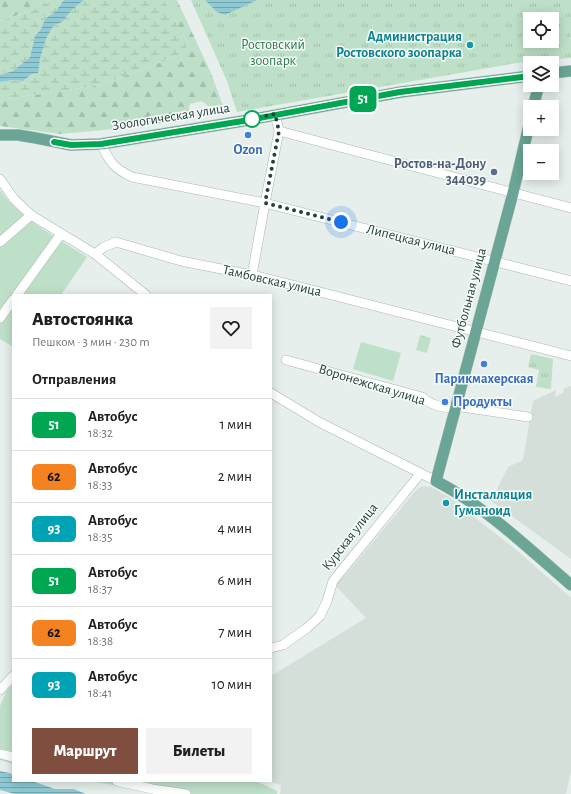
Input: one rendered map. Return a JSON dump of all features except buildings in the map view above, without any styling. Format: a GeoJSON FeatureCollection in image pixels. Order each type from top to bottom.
{"type":"FeatureCollection","features":[{"type":"Feature","properties":{"kind":"main road"},"geometry":{"type":"LineString","coordinates":[[559,72],[571,70]]}},
{"type":"Feature","properties":{"kind":"main road","name":"Зоологическая улица"},"geometry":{"type":"LineString","coordinates":[[0,135],[18,135],[71,145],[101,144],[400,92],[523,77]]}},
{"type":"Feature","properties":{"kind":"main road","name":"Футбольная улица"},"geometry":{"type":"LineString","coordinates":[[436,481],[513,193],[526,136]]}},
{"type":"Feature","properties":{"kind":"main road"},"geometry":{"type":"LineString","coordinates":[[436,481],[475,505],[571,585]]}},
{"type":"Feature","properties":{"kind":"street"},"geometry":{"type":"LineString","coordinates":[[252,275],[279,131],[275,114]]}},
{"type":"Feature","properties":{"kind":"street"},"geometry":{"type":"LineString","coordinates":[[279,131],[571,208]]}},
{"type":"Feature","properties":{"kind":"street","name":"Липецкая улица"},"geometry":{"type":"LineString","coordinates":[[101,144],[110,160],[118,170],[132,177],[265,203],[571,281]]}},
{"type":"Feature","properties":{"kind":"street"},"geometry":{"type":"LineString","coordinates":[[0,179],[14,199],[31,215],[95,254],[145,294]]}},
{"type":"Feature","properties":{"kind":"street"},"geometry":{"type":"LineString","coordinates":[[0,242],[31,215]]}},
{"type":"Feature","properties":{"kind":"street"},"geometry":{"type":"LineString","coordinates":[[18,294],[61,234]]}},
{"type":"Feature","properties":{"kind":"street","name":"Тамбовская улица"},"geometry":{"type":"LineString","coordinates":[[95,254],[104,247],[116,242],[181,261],[252,275],[571,356]]}},
{"type":"Feature","properties":{"kind":"street"},"geometry":{"type":"LineString","coordinates":[[0,318],[12,301]]}},
{"type":"Feature","properties":{"kind":"street","name":"Воронежская улица"},"geometry":{"type":"LineString","coordinates":[[286,360],[422,397],[427,402],[455,409],[462,407],[528,418]]}},
{"type":"Feature","properties":{"kind":"street"},"geometry":{"type":"LineString","coordinates":[[272,394],[319,422],[436,481]]}},
{"type":"Feature","properties":{"kind":"street","name":"Курская улица"},"geometry":{"type":"LineString","coordinates":[[272,648],[283,645],[307,628],[320,616],[327,601],[333,581],[420,474]]}},
{"type":"Feature","properties":{"kind":"street"},"geometry":{"type":"LineString","coordinates":[[0,690],[12,677]]}},
{"type":"Feature","properties":{"kind":"street"},"geometry":{"type":"LineString","coordinates":[[0,754],[12,757]]}},
{"type":"Feature","properties":{"kind":"street"},"geometry":{"type":"LineString","coordinates":[[121,782],[152,789],[186,794]]}},
{"type":"Feature","properties":{"kind":"shaded area"},"geometry":{"type":"Polygon","coordinates":[[[571,386],[571,559],[491,501],[508,467],[523,460],[533,401],[556,390],[555,397],[564,392],[563,389],[571,386]]]}},
{"type":"Feature","properties":{"kind":"shaded area"},"geometry":{"type":"Polygon","coordinates":[[[424,486],[431,487],[447,496],[514,548],[571,598],[571,771],[566,794],[280,794],[281,785],[270,782],[272,782],[272,675],[366,618],[335,585],[348,572],[418,488],[424,486]]]}},
{"type":"Feature","properties":{"kind":"green space"},"geometry":{"type":"Polygon","coordinates":[[[0,0],[50,0],[33,10],[0,21],[0,0]]]}},
{"type":"Feature","properties":{"kind":"green space"},"geometry":{"type":"Polygon","coordinates":[[[50,0],[64,0],[56,11],[45,19],[41,29],[35,36],[30,57],[13,71],[0,75],[0,21],[33,10],[50,0]]]}},
{"type":"Feature","properties":{"kind":"green space"},"geometry":{"type":"Polygon","coordinates":[[[84,0],[164,0],[186,40],[187,52],[101,85],[0,100],[0,82],[13,80],[23,81],[38,70],[46,39],[52,28],[62,22],[72,10],[84,0]]]}},
{"type":"Feature","properties":{"kind":"green space"},"geometry":{"type":"Polygon","coordinates":[[[164,0],[177,0],[211,73],[223,106],[208,106],[202,101],[190,104],[187,120],[60,134],[0,126],[0,100],[101,85],[187,52],[186,40],[164,0]]]}},
{"type":"Feature","properties":{"kind":"green space","name":"Ростовский зоопарк"},"geometry":{"type":"Polygon","coordinates":[[[191,0],[571,0],[571,58],[559,59],[559,56],[523,56],[523,62],[237,112],[227,81],[191,0]]]}},
{"type":"Feature","properties":{"kind":"green space"},"geometry":{"type":"Polygon","coordinates":[[[0,190],[18,210],[29,219],[87,257],[62,294],[12,294],[12,346],[0,339],[0,190]]]}},
{"type":"Feature","properties":{"kind":"green space"},"geometry":{"type":"Polygon","coordinates":[[[420,335],[431,338],[427,353],[416,350],[420,335]]]}},
{"type":"Feature","properties":{"kind":"green space"},"geometry":{"type":"Polygon","coordinates":[[[361,342],[401,353],[393,381],[353,369],[361,342]]]}},
{"type":"Feature","properties":{"kind":"green space"},"geometry":{"type":"Polygon","coordinates":[[[531,354],[553,359],[551,389],[536,387],[539,370],[528,367],[531,354]]]}},
{"type":"Feature","properties":{"kind":"green space"},"geometry":{"type":"Polygon","coordinates":[[[12,685],[12,764],[0,760],[0,706],[6,692],[12,685]]]}},
{"type":"Feature","properties":{"kind":"green space"},"geometry":{"type":"Polygon","coordinates":[[[97,782],[258,782],[277,791],[277,794],[165,794],[97,782]]]}},
{"type":"Feature","properties":{"kind":"water"},"geometry":{"type":"Polygon","coordinates":[[[64,0],[84,0],[72,10],[62,22],[52,28],[46,39],[40,59],[38,73],[32,74],[23,81],[13,80],[0,82],[0,75],[13,71],[30,57],[35,36],[41,29],[45,19],[56,11],[64,0]]]}},
{"type":"Feature","properties":{"kind":"water"},"geometry":{"type":"Polygon","coordinates":[[[205,0],[257,0],[225,15],[217,12],[205,0]]]}},
{"type":"Feature","properties":{"kind":"water"},"geometry":{"type":"Polygon","coordinates":[[[0,771],[12,774],[12,782],[35,782],[55,789],[74,789],[86,794],[15,794],[0,790],[0,771]]]}},
{"type":"Feature","properties":{"kind":"bus line","name":"51"},"geometry":{"type":"LineString","coordinates":[[54,142],[71,145],[101,144],[243,121],[400,92],[523,77]]}},
{"type":"Feature","properties":{"kind":"place","name":"Администрация Ростовского зоопарка"},"geometry":{"type":"Point","coordinates":[470,45]}},
{"type":"Feature","properties":{"kind":"place","name":"Ozon"},"geometry":{"type":"Point","coordinates":[248,135]}},
{"type":"Feature","properties":{"kind":"place","name":"Ростов-на-Дону 344039"},"geometry":{"type":"Point","coordinates":[494,172]}},
{"type":"Feature","properties":{"kind":"place","name":"Парикмахерская"},"geometry":{"type":"Point","coordinates":[484,364]}},
{"type":"Feature","properties":{"kind":"place","name":"Продукты"},"geometry":{"type":"Point","coordinates":[445,402]}},
{"type":"Feature","properties":{"kind":"place","name":"Инсталляция Гуманоид"},"geometry":{"type":"Point","coordinates":[446,503]}},
{"type":"Feature","properties":{"kind":"route"},"geometry":{"type":"LineString","coordinates":[[252,119],[245,120],[275,114],[279,131],[265,203],[341,222]]}}]}
